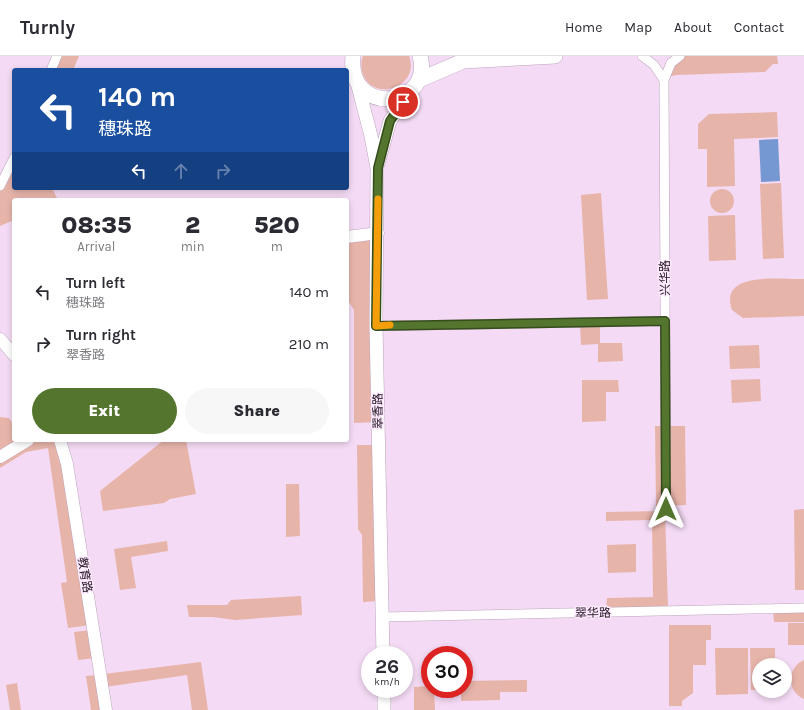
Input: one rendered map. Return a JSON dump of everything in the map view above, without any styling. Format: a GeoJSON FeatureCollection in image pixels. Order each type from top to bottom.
{"type":"FeatureCollection","features":[{"type":"Feature","properties":{"kind":"main road"},"geometry":{"type":"LineString","coordinates":[[378,168],[390,121],[414,86],[422,70],[420,56]]}},
{"type":"Feature","properties":{"kind":"main road"},"geometry":{"type":"LineString","coordinates":[[357,82],[364,91],[381,98],[398,98],[414,86],[463,61],[555,56]]}},
{"type":"Feature","properties":{"kind":"main road"},"geometry":{"type":"LineString","coordinates":[[350,59],[372,136],[378,168]]}},
{"type":"Feature","properties":{"kind":"main road","name":"翠香路"},"geometry":{"type":"LineString","coordinates":[[378,168],[376,326],[384,646]]}},
{"type":"Feature","properties":{"kind":"main road"},"geometry":{"type":"LineString","coordinates":[[384,698],[384,710]]}},
{"type":"Feature","properties":{"kind":"street"},"geometry":{"type":"LineString","coordinates":[[52,68],[57,56]]}},
{"type":"Feature","properties":{"kind":"street"},"geometry":{"type":"LineString","coordinates":[[642,56],[654,65],[664,80]]}},
{"type":"Feature","properties":{"kind":"street"},"geometry":{"type":"LineString","coordinates":[[664,80],[671,63],[680,56]]}},
{"type":"Feature","properties":{"kind":"street","name":"兴华路"},"geometry":{"type":"LineString","coordinates":[[664,80],[666,509]]}},
{"type":"Feature","properties":{"kind":"street"},"geometry":{"type":"LineString","coordinates":[[0,186],[12,162]]}},
{"type":"Feature","properties":{"kind":"street"},"geometry":{"type":"LineString","coordinates":[[349,237],[378,233]]}},
{"type":"Feature","properties":{"kind":"street"},"geometry":{"type":"LineString","coordinates":[[376,326],[665,321]]}},
{"type":"Feature","properties":{"kind":"street"},"geometry":{"type":"LineString","coordinates":[[0,339],[12,353]]}},
{"type":"Feature","properties":{"kind":"street"},"geometry":{"type":"LineString","coordinates":[[0,458],[25,442]]}},
{"type":"Feature","properties":{"kind":"street","name":"教育路"},"geometry":{"type":"LineString","coordinates":[[61,442],[67,464],[106,710]]}},
{"type":"Feature","properties":{"kind":"street","name":"翠华路"},"geometry":{"type":"LineString","coordinates":[[383,617],[804,608]]}},
{"type":"Feature","properties":{"kind":"shaded area"},"geometry":{"type":"Polygon","coordinates":[[[59,56],[79,56],[74,68],[54,68],[59,56]]]}},
{"type":"Feature","properties":{"kind":"shaded area"},"geometry":{"type":"Polygon","coordinates":[[[363,56],[409,56],[411,67],[408,76],[402,84],[393,88],[384,89],[374,87],[367,81],[362,71],[361,64],[363,56]]]}},
{"type":"Feature","properties":{"kind":"shaded area"},"geometry":{"type":"Polygon","coordinates":[[[684,56],[777,56],[778,64],[773,64],[765,72],[677,75],[667,77],[673,65],[684,56]]]}},
{"type":"Feature","properties":{"kind":"shaded area"},"geometry":{"type":"Polygon","coordinates":[[[777,112],[778,137],[734,139],[735,186],[707,187],[707,149],[698,149],[698,124],[709,114],[777,112]]]}},
{"type":"Feature","properties":{"kind":"shaded area"},"geometry":{"type":"Polygon","coordinates":[[[12,168],[12,190],[53,190],[57,198],[12,198],[12,221],[0,226],[0,191],[12,168]]]}},
{"type":"Feature","properties":{"kind":"shaded area"},"geometry":{"type":"Polygon","coordinates":[[[781,183],[784,258],[763,259],[760,184],[781,183]]]}},
{"type":"Feature","properties":{"kind":"shaded area"},"geometry":{"type":"Polygon","coordinates":[[[722,189],[727,190],[733,196],[733,206],[727,212],[722,213],[717,212],[711,206],[710,201],[711,196],[717,190],[722,189]]]}},
{"type":"Feature","properties":{"kind":"shaded area"},"geometry":{"type":"Polygon","coordinates":[[[601,193],[608,299],[587,300],[581,195],[601,193]]]}},
{"type":"Feature","properties":{"kind":"shaded area"},"geometry":{"type":"Polygon","coordinates":[[[735,215],[736,260],[709,261],[708,216],[735,215]]]}},
{"type":"Feature","properties":{"kind":"shaded area"},"geometry":{"type":"Polygon","coordinates":[[[375,237],[377,422],[354,423],[354,310],[349,302],[349,242],[375,237]]]}},
{"type":"Feature","properties":{"kind":"shaded area"},"geometry":{"type":"Polygon","coordinates":[[[768,279],[804,279],[804,316],[743,318],[732,310],[730,297],[734,288],[743,283],[754,280],[768,279]]]}},
{"type":"Feature","properties":{"kind":"shaded area"},"geometry":{"type":"Polygon","coordinates":[[[580,324],[600,324],[600,343],[622,343],[623,361],[598,362],[598,344],[581,345],[580,324]]]}},
{"type":"Feature","properties":{"kind":"shaded area"},"geometry":{"type":"Polygon","coordinates":[[[759,345],[760,368],[730,369],[729,346],[759,345]]]}},
{"type":"Feature","properties":{"kind":"shaded area"},"geometry":{"type":"Polygon","coordinates":[[[760,379],[761,401],[732,403],[731,380],[760,379]]]}},
{"type":"Feature","properties":{"kind":"shaded area"},"geometry":{"type":"Polygon","coordinates":[[[582,380],[618,380],[619,392],[606,392],[606,421],[582,422],[582,380]]]}},
{"type":"Feature","properties":{"kind":"shaded area"},"geometry":{"type":"Polygon","coordinates":[[[0,417],[9,418],[12,423],[12,442],[21,442],[0,455],[0,417]]]}},
{"type":"Feature","properties":{"kind":"shaded area"},"geometry":{"type":"Polygon","coordinates":[[[655,426],[685,426],[686,505],[656,506],[655,426]]]}},
{"type":"Feature","properties":{"kind":"shaded area"},"geometry":{"type":"Polygon","coordinates":[[[29,442],[58,442],[90,625],[68,628],[61,583],[67,582],[48,448],[26,452],[0,468],[0,460],[29,442]]]}},
{"type":"Feature","properties":{"kind":"shaded area"},"geometry":{"type":"Polygon","coordinates":[[[161,442],[186,442],[196,494],[170,499],[164,503],[103,511],[100,491],[161,442]]]}},
{"type":"Feature","properties":{"kind":"shaded area"},"geometry":{"type":"Polygon","coordinates":[[[357,445],[376,445],[379,601],[363,602],[362,535],[358,529],[357,445]]]}},
{"type":"Feature","properties":{"kind":"shaded area"},"geometry":{"type":"Polygon","coordinates":[[[286,484],[299,484],[300,536],[286,537],[286,484]]]}},
{"type":"Feature","properties":{"kind":"shaded area"},"geometry":{"type":"Polygon","coordinates":[[[804,509],[804,590],[795,590],[794,510],[804,509]]]}},
{"type":"Feature","properties":{"kind":"shaded area"},"geometry":{"type":"Polygon","coordinates":[[[665,511],[668,608],[606,609],[607,598],[653,597],[652,520],[606,521],[606,512],[665,511]]]}},
{"type":"Feature","properties":{"kind":"shaded area"},"geometry":{"type":"Polygon","coordinates":[[[167,541],[168,551],[131,557],[136,588],[120,590],[114,549],[167,541]]]}},
{"type":"Feature","properties":{"kind":"shaded area"},"geometry":{"type":"Polygon","coordinates":[[[636,544],[636,572],[608,573],[607,545],[636,544]]]}},
{"type":"Feature","properties":{"kind":"shaded area"},"geometry":{"type":"Polygon","coordinates":[[[301,596],[302,615],[235,620],[213,617],[189,617],[187,605],[227,605],[231,600],[301,596]]]}},
{"type":"Feature","properties":{"kind":"shaded area"},"geometry":{"type":"Polygon","coordinates":[[[773,611],[804,611],[804,622],[774,622],[773,611]]]}},
{"type":"Feature","properties":{"kind":"shaded area"},"geometry":{"type":"Polygon","coordinates":[[[788,623],[804,623],[804,645],[788,645],[788,623]]]}},
{"type":"Feature","properties":{"kind":"shaded area"},"geometry":{"type":"Polygon","coordinates":[[[669,625],[711,625],[711,640],[706,640],[706,665],[693,665],[693,693],[682,701],[682,706],[669,706],[669,625]]]}},
{"type":"Feature","properties":{"kind":"shaded area"},"geometry":{"type":"Polygon","coordinates":[[[91,630],[95,658],[78,660],[74,632],[91,630]]]}},
{"type":"Feature","properties":{"kind":"shaded area"},"geometry":{"type":"Polygon","coordinates":[[[715,648],[748,648],[748,694],[716,695],[715,648]]]}},
{"type":"Feature","properties":{"kind":"shaded area"},"geometry":{"type":"Polygon","coordinates":[[[750,648],[775,648],[775,658],[752,658],[751,690],[750,648]]]}},
{"type":"Feature","properties":{"kind":"shaded area"},"geometry":{"type":"Polygon","coordinates":[[[804,660],[804,699],[798,696],[792,686],[792,674],[794,668],[804,660]]]}},
{"type":"Feature","properties":{"kind":"shaded area"},"geometry":{"type":"Polygon","coordinates":[[[201,662],[208,710],[192,710],[187,675],[105,687],[104,674],[201,662]]]}},
{"type":"Feature","properties":{"kind":"shaded area"},"geometry":{"type":"Polygon","coordinates":[[[98,675],[103,710],[91,710],[86,676],[98,675]]]}},
{"type":"Feature","properties":{"kind":"shaded area"},"geometry":{"type":"Polygon","coordinates":[[[527,680],[527,692],[500,692],[500,700],[461,701],[461,698],[473,698],[473,681],[527,680]]]}},
{"type":"Feature","properties":{"kind":"shaded area"},"geometry":{"type":"Polygon","coordinates":[[[17,683],[21,710],[10,710],[6,685],[17,683]]]}},
{"type":"Feature","properties":{"kind":"shaded area"},"geometry":{"type":"Polygon","coordinates":[[[414,687],[421,687],[421,698],[434,698],[435,710],[414,710],[414,687]]]}},
{"type":"Feature","properties":{"kind":"water"},"geometry":{"type":"Polygon","coordinates":[[[778,139],[780,181],[761,182],[759,140],[778,139]]]}},
{"type":"Feature","properties":{"kind":"slow traffic"},"geometry":{"type":"LineString","coordinates":[[378,199],[376,326],[390,325]]}},
{"type":"Feature","properties":{"kind":"route"},"geometry":{"type":"LineString","coordinates":[[403,102],[390,121],[378,168],[376,326],[665,321],[666,509]]}}]}
